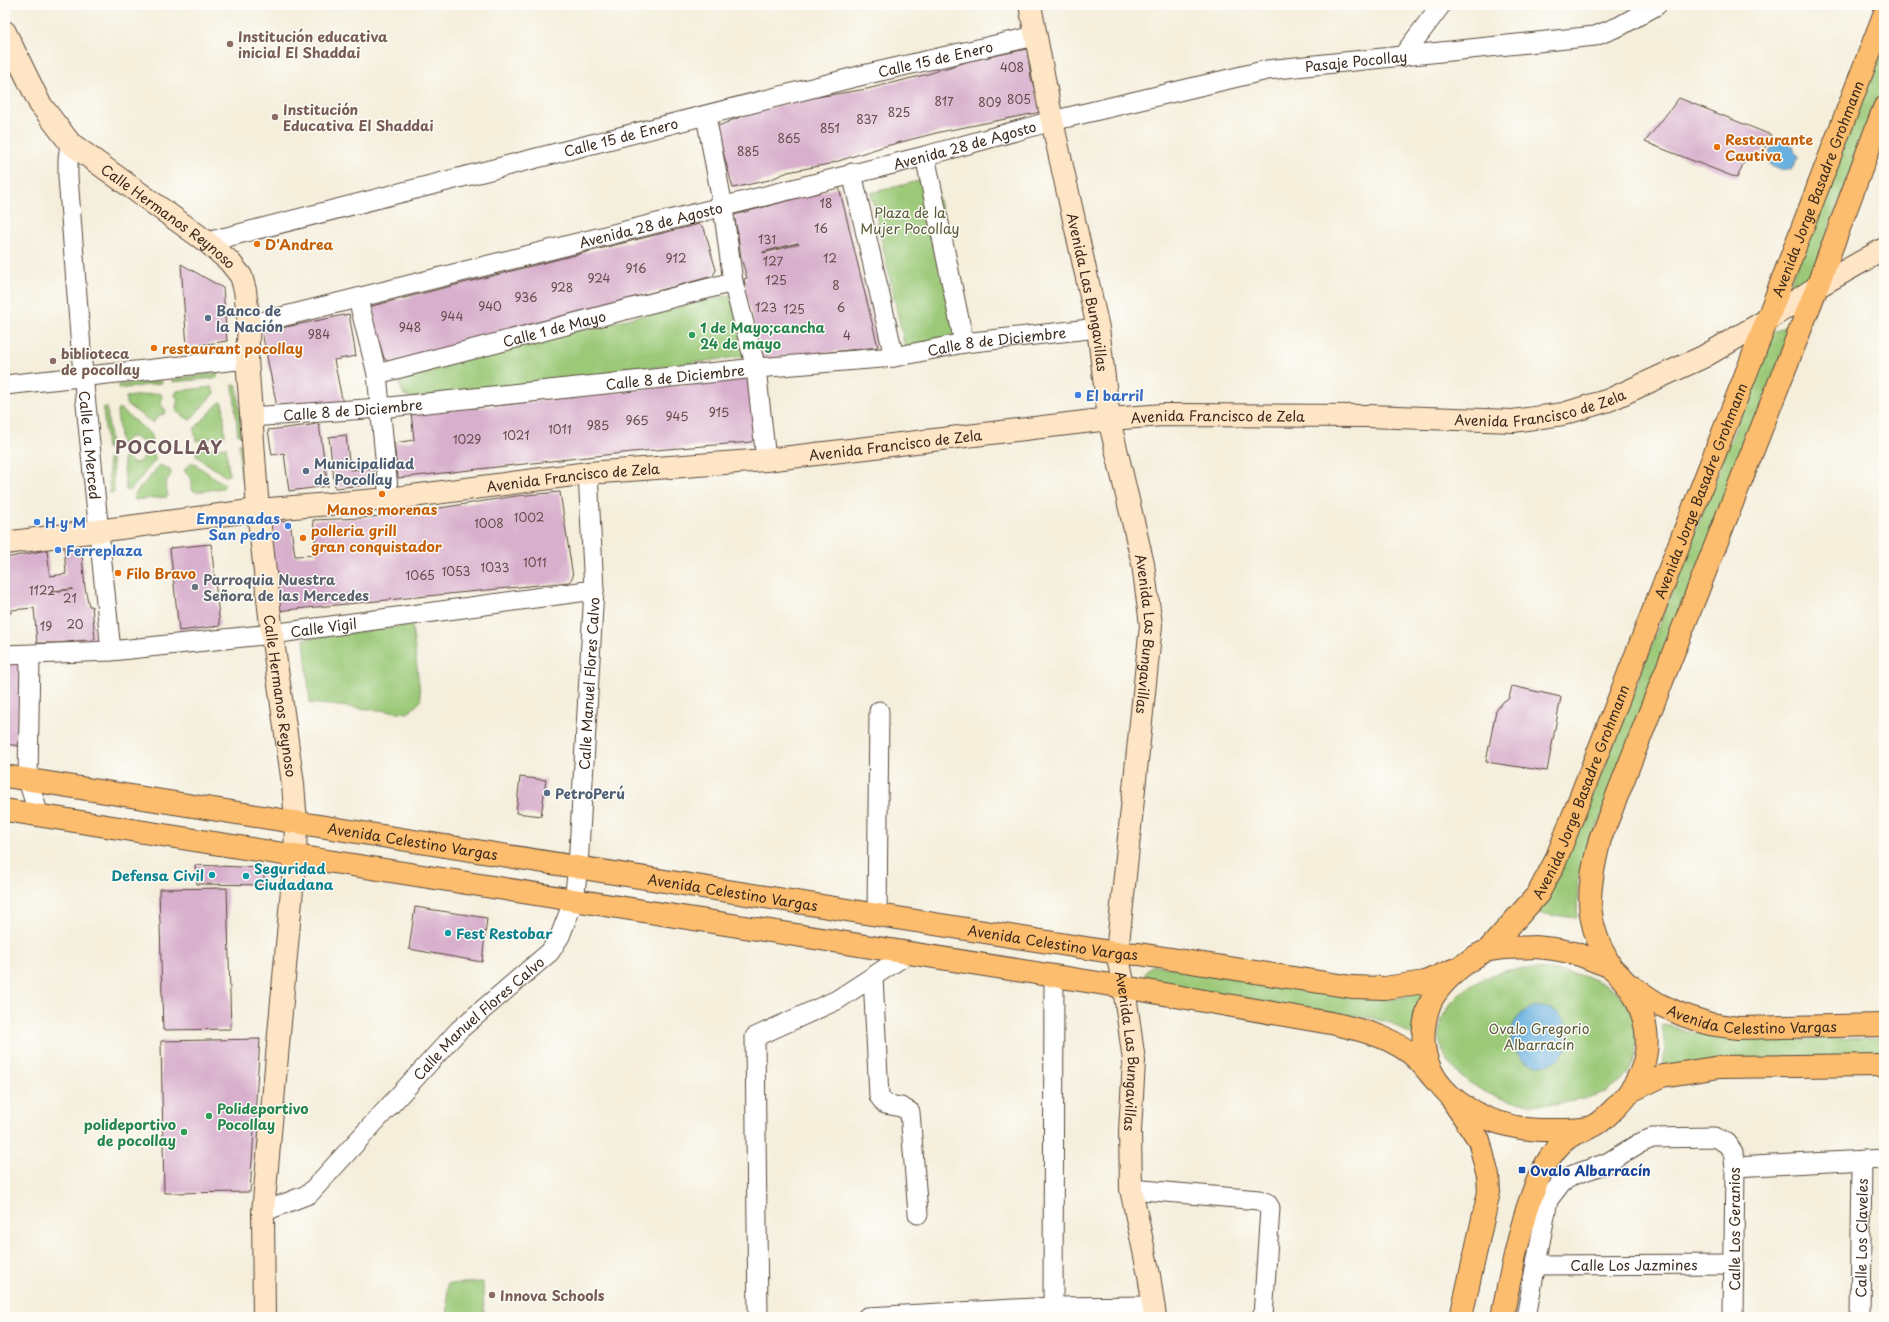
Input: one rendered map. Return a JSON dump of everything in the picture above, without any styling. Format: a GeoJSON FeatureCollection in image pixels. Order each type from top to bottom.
{"type":"FeatureCollection","features":[{"type":"Feature","properties":{"kind":"main road","name":"Avenida Jorge Basadre Grohmann"},"geometry":{"type":"LineString","coordinates":[[1488,950],[1538,894],[1555,862],[1767,320],[1884,15]]}},
{"type":"Feature","properties":{"kind":"main road"},"geometry":{"type":"LineString","coordinates":[[1502,1317],[1528,1206],[1542,1171],[1553,1153],[1568,1138],[1591,1127],[1609,1114],[1631,1091],[1642,1070],[1648,1035],[1642,1010],[1628,984],[1612,968],[1600,948],[1590,918],[1589,893],[1592,868],[1600,839],[1817,287],[1884,108]]}},
{"type":"Feature","properties":{"kind":"main road","name":"Avenida Celestino Vargas"},"geometry":{"type":"LineString","coordinates":[[5,776],[1117,953],[1139,954],[1358,987],[1384,988],[1425,982],[1460,967]]}},
{"type":"Feature","properties":{"kind":"main road"},"geometry":{"type":"LineString","coordinates":[[5,810],[1124,987],[1336,1024],[1371,1033],[1395,1042],[1417,1059],[1450,1097],[1479,1140],[1488,1176],[1489,1192],[1461,1317]]}},
{"type":"Feature","properties":{"kind":"main road"},"geometry":{"type":"LineString","coordinates":[[950,960],[953,927]]}},
{"type":"Feature","properties":{"kind":"main road"},"geometry":{"type":"LineString","coordinates":[[1436,1081],[1425,1057],[1422,1042],[1427,1009],[1434,994],[1460,967],[1488,950],[1535,947],[1561,949],[1582,954],[1612,968]]}},
{"type":"Feature","properties":{"kind":"main road","name":"Avenida Celestino Vargas"},"geometry":{"type":"LineString","coordinates":[[1628,984],[1658,1004],[1683,1015],[1710,1024],[1738,1028],[1884,1025]]}},
{"type":"Feature","properties":{"kind":"main road"},"geometry":{"type":"LineString","coordinates":[[1631,1091],[1662,1076],[1720,1067],[1884,1065]]}},
{"type":"Feature","properties":{"kind":"main road"},"geometry":{"type":"LineString","coordinates":[[1450,1097],[1482,1116],[1505,1126],[1553,1130],[1591,1127]]}},
{"type":"Feature","properties":{"kind":"street","name":"Avenida Las Bungavillas"},"geometry":{"type":"LineString","coordinates":[[1030,5],[1052,121],[1098,328],[1109,419],[1143,564],[1151,625],[1117,953],[1124,987],[1134,1060],[1130,1131],[1131,1189],[1155,1311]]}},
{"type":"Feature","properties":{"kind":"street"},"geometry":{"type":"LineString","coordinates":[[1402,57],[1441,5]]}},
{"type":"Feature","properties":{"kind":"street","name":"Pasaje Pocollay"},"geometry":{"type":"LineString","coordinates":[[1052,121],[1267,70],[1595,36],[1620,26],[1657,5]]}},
{"type":"Feature","properties":{"kind":"street","name":"Calle Hermanos Reynoso"},"geometry":{"type":"LineString","coordinates":[[5,32],[40,104],[70,143],[207,242],[228,261],[241,276],[245,290],[249,325],[247,359],[250,417],[258,510],[272,634],[293,784],[296,822],[295,856],[263,1212],[264,1317]]}},
{"type":"Feature","properties":{"kind":"street","name":"Calle 15 de Enero"},"geometry":{"type":"LineString","coordinates":[[207,242],[864,75],[1035,36]]}},
{"type":"Feature","properties":{"kind":"street"},"geometry":{"type":"LineString","coordinates":[[706,116],[723,207],[733,282],[756,368],[766,460]]}},
{"type":"Feature","properties":{"kind":"street","name":"Avenida 28 de Agosto"},"geometry":{"type":"LineString","coordinates":[[249,325],[723,207],[852,173],[925,156],[1052,121]]}},
{"type":"Feature","properties":{"kind":"street","name":"Calle La Merced"},"geometry":{"type":"LineString","coordinates":[[70,143],[68,177],[83,375],[111,651]]}},
{"type":"Feature","properties":{"kind":"street"},"geometry":{"type":"LineString","coordinates":[[925,156],[964,343]]}},
{"type":"Feature","properties":{"kind":"street"},"geometry":{"type":"LineString","coordinates":[[852,173],[894,357]]}},
{"type":"Feature","properties":{"kind":"street","name":"Avenida Francisco de Zela"},"geometry":{"type":"LineString","coordinates":[[5,543],[258,510],[389,499],[588,473],[766,460],[1109,419],[1164,416],[1368,416],[1514,421],[1538,418],[1588,408],[1629,392],[1703,357],[1767,320],[1817,287],[1884,248]]}},
{"type":"Feature","properties":{"kind":"street","name":"Calle 1 de Mayo"},"geometry":{"type":"LineString","coordinates":[[377,374],[733,282]]}},
{"type":"Feature","properties":{"kind":"street"},"geometry":{"type":"LineString","coordinates":[[358,299],[377,374],[389,499]]}},
{"type":"Feature","properties":{"kind":"street","name":"Calle 8 de Diciembre"},"geometry":{"type":"LineString","coordinates":[[250,417],[380,408],[756,368],[894,357],[964,343],[1098,328]]}},
{"type":"Feature","properties":{"kind":"street"},"geometry":{"type":"LineString","coordinates":[[5,385],[83,375],[247,359]]}},
{"type":"Feature","properties":{"kind":"street","name":"Calle Manuel Flores Calvo"},"geometry":{"type":"LineString","coordinates":[[263,1212],[310,1194],[459,1030],[550,952],[560,936],[574,900],[578,867],[594,590],[588,473]]}},
{"type":"Feature","properties":{"kind":"street","name":"Calle Vigil"},"geometry":{"type":"LineString","coordinates":[[5,655],[111,651],[272,634],[594,590]]}},
{"type":"Feature","properties":{"kind":"street"},"geometry":{"type":"LineString","coordinates":[[30,655],[28,780],[39,816]]}},
{"type":"Feature","properties":{"kind":"street"},"geometry":{"type":"LineString","coordinates":[[877,915],[879,711]]}},
{"type":"Feature","properties":{"kind":"street"},"geometry":{"type":"LineString","coordinates":[[758,1317],[755,1037],[837,1000],[909,953]]}},
{"type":"Feature","properties":{"kind":"street"},"geometry":{"type":"LineString","coordinates":[[1053,1307],[1054,976]]}},
{"type":"Feature","properties":{"kind":"street"},"geometry":{"type":"LineString","coordinates":[[873,977],[879,1096],[885,1104],[900,1107],[910,1112],[918,1214]]}},
{"type":"Feature","properties":{"kind":"street","name":"Calle Los Geranios"},"geometry":{"type":"LineString","coordinates":[[1536,1265],[1548,1200],[1561,1183],[1573,1175],[1607,1163],[1638,1144],[1652,1138],[1714,1137],[1726,1143],[1733,1152],[1735,1167],[1733,1317]]}},
{"type":"Feature","properties":{"kind":"street"},"geometry":{"type":"LineString","coordinates":[[1735,1167],[1884,1159]]}},
{"type":"Feature","properties":{"kind":"street","name":"Calle Los Claveles"},"geometry":{"type":"LineString","coordinates":[[1860,1317],[1862,1160]]}},
{"type":"Feature","properties":{"kind":"street"},"geometry":{"type":"LineString","coordinates":[[1131,1189],[1259,1200],[1267,1203],[1270,1208],[1263,1317]]}},
{"type":"Feature","properties":{"kind":"street","name":"Calle Los Jazmines"},"geometry":{"type":"LineString","coordinates":[[1536,1265],[1733,1264]]}},
{"type":"Feature","properties":{"kind":"street"},"geometry":{"type":"LineString","coordinates":[[1526,1317],[1536,1265]]}},
{"type":"Feature","properties":{"kind":"street"},"geometry":{"type":"LineString","coordinates":[[867,1317],[1053,1307],[1155,1311]]}},
{"type":"Feature","properties":{"kind":"green space"},"geometry":{"type":"Polygon","coordinates":[[[1884,39],[1884,87],[1810,278],[1787,291],[1884,39]]]}},
{"type":"Feature","properties":{"kind":"green space","name":"Plaza de la Mujer Pocollay"},"geometry":{"type":"Polygon","coordinates":[[[934,177],[969,339],[905,347],[871,193],[934,177]]]}},
{"type":"Feature","properties":{"kind":"green space"},"geometry":{"type":"Polygon","coordinates":[[[730,295],[746,356],[412,398],[404,395],[399,384],[405,375],[524,343],[730,295]]]}},
{"type":"Feature","properties":{"kind":"green space"},"geometry":{"type":"Polygon","coordinates":[[[1794,322],[1578,876],[1577,918],[1535,913],[1559,875],[1607,761],[1772,333],[1794,322]]]}},
{"type":"Feature","properties":{"kind":"green space"},"geometry":{"type":"Polygon","coordinates":[[[218,373],[217,378],[172,382],[172,379],[218,373]]]}},
{"type":"Feature","properties":{"kind":"green space"},"geometry":{"type":"Polygon","coordinates":[[[161,380],[162,383],[119,389],[118,385],[161,380]]]}},
{"type":"Feature","properties":{"kind":"green space"},"geometry":{"type":"Polygon","coordinates":[[[233,385],[237,385],[242,434],[238,435],[233,385]]]}},
{"type":"Feature","properties":{"kind":"green space"},"geometry":{"type":"Polygon","coordinates":[[[212,387],[214,393],[190,420],[177,412],[176,408],[178,399],[175,395],[177,391],[212,387]]]}},
{"type":"Feature","properties":{"kind":"green space"},"geometry":{"type":"Polygon","coordinates":[[[160,393],[162,396],[161,405],[165,409],[166,413],[158,416],[153,423],[126,404],[126,397],[160,393]]]}},
{"type":"Feature","properties":{"kind":"green space"},"geometry":{"type":"Polygon","coordinates":[[[220,402],[223,403],[225,436],[196,441],[194,429],[220,402]]]}},
{"type":"Feature","properties":{"kind":"green space"},"geometry":{"type":"Polygon","coordinates":[[[107,407],[111,449],[107,449],[103,408],[107,407]]]}},
{"type":"Feature","properties":{"kind":"green space"},"geometry":{"type":"Polygon","coordinates":[[[119,408],[152,435],[151,442],[143,443],[135,437],[129,437],[124,444],[121,445],[117,412],[119,408]]]}},
{"type":"Feature","properties":{"kind":"green space"},"geometry":{"type":"Polygon","coordinates":[[[239,444],[242,444],[245,478],[241,478],[239,444]]]}},
{"type":"Feature","properties":{"kind":"green space"},"geometry":{"type":"Polygon","coordinates":[[[226,447],[229,475],[225,476],[196,456],[197,449],[226,447]]]}},
{"type":"Feature","properties":{"kind":"green space"},"geometry":{"type":"Polygon","coordinates":[[[153,453],[156,459],[130,491],[126,490],[123,458],[127,458],[133,463],[139,462],[146,454],[153,453]]]}},
{"type":"Feature","properties":{"kind":"green space"},"geometry":{"type":"Polygon","coordinates":[[[108,459],[112,459],[114,492],[110,493],[108,459]]]}},
{"type":"Feature","properties":{"kind":"green space"},"geometry":{"type":"Polygon","coordinates":[[[192,462],[225,485],[223,488],[197,492],[192,490],[192,481],[184,470],[192,462]]]}},
{"type":"Feature","properties":{"kind":"green space"},"geometry":{"type":"Polygon","coordinates":[[[160,465],[170,470],[171,474],[165,484],[168,495],[167,497],[135,500],[133,496],[160,465]]]}},
{"type":"Feature","properties":{"kind":"green space"},"geometry":{"type":"Polygon","coordinates":[[[412,625],[421,701],[408,713],[310,703],[304,639],[412,625]]]}},
{"type":"Feature","properties":{"kind":"green space"},"geometry":{"type":"Polygon","coordinates":[[[1153,965],[1369,997],[1394,999],[1422,992],[1415,1037],[1391,1023],[1371,1018],[1153,986],[1145,979],[1145,974],[1153,965]]]}},
{"type":"Feature","properties":{"kind":"green space","name":"Ovalo Gregorio Albarracín"},"geometry":{"type":"Polygon","coordinates":[[[1535,969],[1564,972],[1592,979],[1605,984],[1617,992],[1626,1002],[1636,1019],[1638,1032],[1634,1060],[1631,1069],[1616,1085],[1603,1092],[1571,1102],[1554,1104],[1521,1103],[1492,1095],[1477,1087],[1464,1078],[1452,1066],[1444,1053],[1440,1039],[1441,1024],[1453,1001],[1466,989],[1491,975],[1508,970],[1535,969]]]}},
{"type":"Feature","properties":{"kind":"green space"},"geometry":{"type":"Polygon","coordinates":[[[1662,1024],[1699,1034],[1741,1040],[1884,1038],[1884,1058],[1662,1070],[1665,1050],[1662,1024]]]}},
{"type":"Feature","properties":{"kind":"green space"},"geometry":{"type":"Polygon","coordinates":[[[483,1282],[484,1317],[448,1317],[447,1284],[483,1282]]]}},
{"type":"Feature","properties":{"kind":"water"},"geometry":{"type":"Polygon","coordinates":[[[1780,140],[1793,146],[1795,153],[1799,156],[1791,169],[1779,169],[1769,164],[1770,149],[1780,140]]]}},
{"type":"Feature","properties":{"kind":"water"},"geometry":{"type":"Polygon","coordinates":[[[1540,1007],[1556,1012],[1564,1020],[1569,1036],[1564,1052],[1556,1060],[1540,1065],[1524,1060],[1516,1052],[1511,1036],[1516,1020],[1524,1012],[1540,1007]]]}},
{"type":"Feature","properties":{"kind":"building"},"geometry":{"type":"Polygon","coordinates":[[[1027,49],[1031,77],[1041,112],[940,132],[882,147],[829,164],[788,172],[769,180],[733,188],[716,127],[747,114],[811,98],[867,89],[928,74],[969,61],[1027,49]]]}},
{"type":"Feature","properties":{"kind":"building"},"geometry":{"type":"Polygon","coordinates":[[[1679,98],[1771,135],[1759,159],[1748,153],[1737,178],[1645,142],[1679,98]]]}},
{"type":"Feature","properties":{"kind":"building"},"geometry":{"type":"Polygon","coordinates":[[[839,187],[878,347],[764,359],[746,295],[744,279],[747,278],[741,258],[734,215],[839,187]],[[797,243],[763,253],[799,244],[797,243]]]}},
{"type":"Feature","properties":{"kind":"building"},"geometry":{"type":"Polygon","coordinates":[[[699,224],[704,228],[716,270],[713,276],[428,354],[390,363],[384,358],[368,307],[699,224]]]}},
{"type":"Feature","properties":{"kind":"building"},"geometry":{"type":"Polygon","coordinates":[[[181,264],[223,288],[227,341],[187,347],[181,264]]]}},
{"type":"Feature","properties":{"kind":"building"},"geometry":{"type":"Polygon","coordinates":[[[349,314],[356,356],[334,360],[343,404],[278,412],[262,332],[349,314]]]}},
{"type":"Feature","properties":{"kind":"building"},"geometry":{"type":"Polygon","coordinates":[[[745,378],[750,381],[755,437],[751,442],[632,452],[398,478],[394,443],[414,440],[411,412],[476,408],[745,378]]]}},
{"type":"Feature","properties":{"kind":"building","name":"Municipalidad de Pocollay"},"geometry":{"type":"Polygon","coordinates":[[[319,424],[328,486],[289,491],[284,453],[272,455],[268,430],[319,424]]]}},
{"type":"Feature","properties":{"kind":"building"},"geometry":{"type":"Polygon","coordinates":[[[346,435],[350,470],[373,468],[375,484],[335,488],[329,437],[346,435]]]}},
{"type":"Feature","properties":{"kind":"building"},"geometry":{"type":"Polygon","coordinates":[[[560,492],[573,577],[569,582],[276,611],[265,522],[290,521],[295,556],[317,555],[313,520],[361,518],[402,514],[516,496],[560,492]]]}},
{"type":"Feature","properties":{"kind":"building","name":"Parroquia Nuestra Señora de las Mercedes"},"geometry":{"type":"Polygon","coordinates":[[[211,544],[220,626],[179,631],[170,548],[211,544]]]}},
{"type":"Feature","properties":{"kind":"building"},"geometry":{"type":"Polygon","coordinates":[[[81,545],[85,588],[89,606],[92,606],[95,639],[59,643],[37,643],[34,608],[11,610],[11,613],[5,614],[5,558],[47,550],[50,576],[66,574],[64,546],[81,545]],[[73,589],[52,591],[52,592],[73,589]]]}},
{"type":"Feature","properties":{"kind":"building"},"geometry":{"type":"Polygon","coordinates":[[[5,664],[24,664],[20,746],[5,744],[5,664]]]}},
{"type":"Feature","properties":{"kind":"building"},"geometry":{"type":"Polygon","coordinates":[[[1512,686],[1561,697],[1547,771],[1486,762],[1496,710],[1509,698],[1512,686]]]}},
{"type":"Feature","properties":{"kind":"building"},"geometry":{"type":"Polygon","coordinates":[[[520,777],[546,780],[541,816],[516,813],[520,777]]]}},
{"type":"Feature","properties":{"kind":"building"},"geometry":{"type":"Polygon","coordinates":[[[195,865],[264,868],[264,885],[197,884],[195,865]]]}},
{"type":"Feature","properties":{"kind":"building"},"geometry":{"type":"Polygon","coordinates":[[[227,888],[231,1029],[163,1030],[159,889],[227,888]]]}},
{"type":"Feature","properties":{"kind":"building","name":"Fest Restobar"},"geometry":{"type":"Polygon","coordinates":[[[415,907],[487,918],[482,962],[409,949],[415,907]]]}},
{"type":"Feature","properties":{"kind":"building","name":"Polideportivo Pocollay"},"geometry":{"type":"Polygon","coordinates":[[[260,1039],[250,1192],[164,1193],[161,1041],[260,1039]]]}},
{"type":"Feature","properties":{"kind":"place","name":"Institución educativa inicial El Shaddai"},"geometry":{"type":"Point","coordinates":[230,44]}},
{"type":"Feature","properties":{"kind":"place","name":"Institución Educativa El Shaddai"},"geometry":{"type":"Point","coordinates":[275,117]}},
{"type":"Feature","properties":{"kind":"place","name":"Restaurante Cautiva"},"geometry":{"type":"Point","coordinates":[1717,147]}},
{"type":"Feature","properties":{"kind":"place","name":"D'Andrea"},"geometry":{"type":"Point","coordinates":[257,244]}},
{"type":"Feature","properties":{"kind":"place","name":"Banco de la Nación"},"geometry":{"type":"Point","coordinates":[208,318]}},
{"type":"Feature","properties":{"kind":"place","name":"1 de Mayo;cancha 24 de mayo"},"geometry":{"type":"Point","coordinates":[692,335]}},
{"type":"Feature","properties":{"kind":"place","name":"restaurant pocollay"},"geometry":{"type":"Point","coordinates":[154,348]}},
{"type":"Feature","properties":{"kind":"place","name":"biblioteca de pocollay"},"geometry":{"type":"Point","coordinates":[53,361]}},
{"type":"Feature","properties":{"kind":"place","name":"El barril"},"geometry":{"type":"Point","coordinates":[1078,395]}},
{"type":"Feature","properties":{"kind":"place","name":"Municipalidad de Pocollay"},"geometry":{"type":"Point","coordinates":[306,471]}},
{"type":"Feature","properties":{"kind":"place","name":"Manos morenas"},"geometry":{"type":"Point","coordinates":[382,494]}},
{"type":"Feature","properties":{"kind":"place","name":"H y M"},"geometry":{"type":"Point","coordinates":[37,522]}},
{"type":"Feature","properties":{"kind":"place","name":"Empanadas San pedro"},"geometry":{"type":"Point","coordinates":[288,526]}},
{"type":"Feature","properties":{"kind":"place","name":"polleria grill gran conquistador"},"geometry":{"type":"Point","coordinates":[303,538]}},
{"type":"Feature","properties":{"kind":"place","name":"Ferreplaza"},"geometry":{"type":"Point","coordinates":[58,550]}},
{"type":"Feature","properties":{"kind":"place","name":"Filo Bravo"},"geometry":{"type":"Point","coordinates":[118,573]}},
{"type":"Feature","properties":{"kind":"place","name":"Parroquia Nuestra Señora de las Mercedes"},"geometry":{"type":"Point","coordinates":[195,587]}},
{"type":"Feature","properties":{"kind":"place","name":"PetroPerú"},"geometry":{"type":"Point","coordinates":[547,793]}},
{"type":"Feature","properties":{"kind":"place","name":"Defensa Civil"},"geometry":{"type":"Point","coordinates":[212,875]}},
{"type":"Feature","properties":{"kind":"place","name":"Seguridad Ciudadana"},"geometry":{"type":"Point","coordinates":[246,876]}},
{"type":"Feature","properties":{"kind":"place","name":"Fest Restobar"},"geometry":{"type":"Point","coordinates":[448,933]}},
{"type":"Feature","properties":{"kind":"place","name":"Polideportivo Pocollay"},"geometry":{"type":"Point","coordinates":[209,1116]}},
{"type":"Feature","properties":{"kind":"place","name":"polideportivo de pocollay"},"geometry":{"type":"Point","coordinates":[184,1132]}},
{"type":"Feature","properties":{"kind":"place","name":"Ovalo Albarracín"},"geometry":{"type":"Point","coordinates":[1522,1170]}},
{"type":"Feature","properties":{"kind":"place","name":"Innova Schools"},"geometry":{"type":"Point","coordinates":[492,1295]}},
{"type":"Feature","properties":{"kind":"district","name":"POCOLLAY"},"geometry":{"type":"Point","coordinates":[169,446]}}]}
